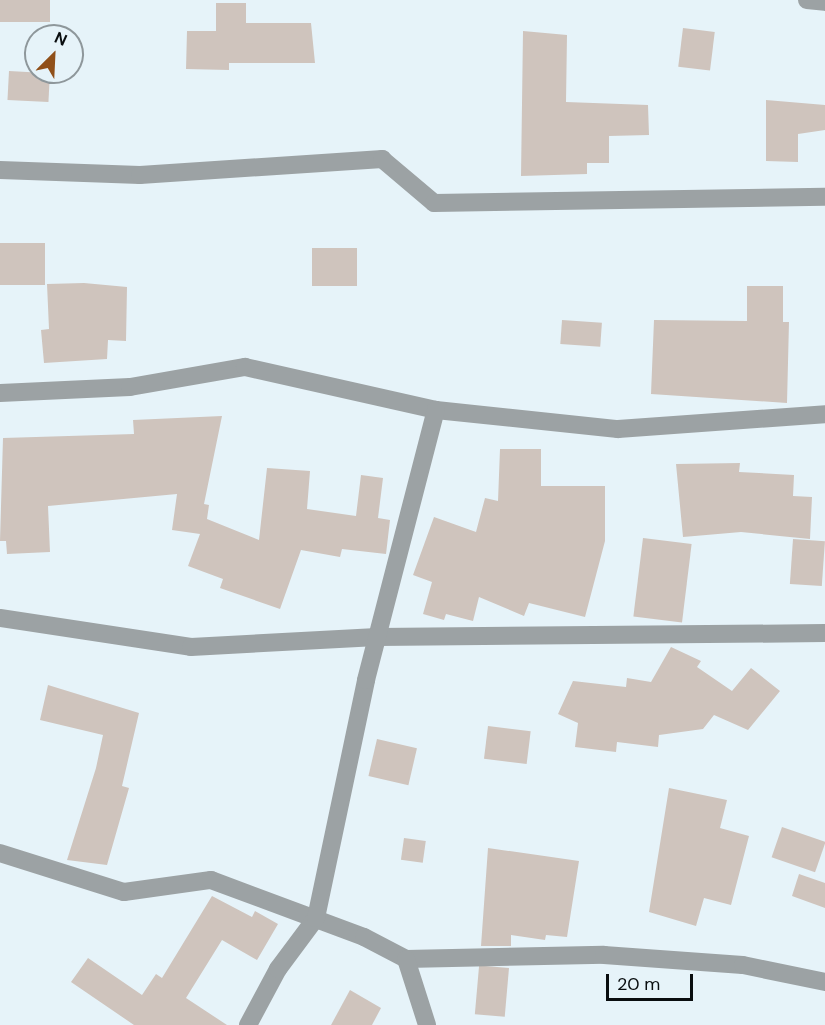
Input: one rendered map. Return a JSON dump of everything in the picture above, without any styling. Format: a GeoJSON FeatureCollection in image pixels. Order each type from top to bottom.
{"type":"FeatureCollection","features":[{"type":"Feature","properties":{"kind":"street"},"geometry":{"type":"LineString","coordinates":[[807,0],[825,2]]}},
{"type":"Feature","properties":{"kind":"street"},"geometry":{"type":"LineString","coordinates":[[0,170],[140,175],[382,159],[434,203],[825,197]]}},
{"type":"Feature","properties":{"kind":"street"},"geometry":{"type":"LineString","coordinates":[[0,393],[130,387],[244,367],[436,410],[618,429],[825,414]]}},
{"type":"Feature","properties":{"kind":"street"},"geometry":{"type":"LineString","coordinates":[[248,1025],[278,969],[316,918],[377,637],[436,410]]}},
{"type":"Feature","properties":{"kind":"street"},"geometry":{"type":"LineString","coordinates":[[0,618],[191,647],[377,637],[825,633]]}},
{"type":"Feature","properties":{"kind":"street"},"geometry":{"type":"LineString","coordinates":[[0,853],[124,892],[211,880],[364,937],[406,959],[604,954],[743,965],[825,982]]}},
{"type":"Feature","properties":{"kind":"street"},"geometry":{"type":"LineString","coordinates":[[406,959],[427,1025]]}},
{"type":"Feature","properties":{"kind":"building"},"geometry":{"type":"Polygon","coordinates":[[[0,0],[50,0],[50,22],[0,22],[0,0]]]}},
{"type":"Feature","properties":{"kind":"building"},"geometry":{"type":"Polygon","coordinates":[[[216,3],[246,3],[246,23],[311,23],[315,63],[229,63],[229,70],[186,69],[187,31],[216,31],[216,3]]]}},
{"type":"Feature","properties":{"kind":"building"},"geometry":{"type":"Polygon","coordinates":[[[683,28],[715,32],[710,71],[678,67],[683,28]]]}},
{"type":"Feature","properties":{"kind":"building"},"geometry":{"type":"Polygon","coordinates":[[[523,31],[567,35],[566,102],[648,105],[649,135],[609,136],[609,163],[587,163],[587,174],[521,176],[523,31]]]}},
{"type":"Feature","properties":{"kind":"building"},"geometry":{"type":"Polygon","coordinates":[[[9,71],[24,72],[24,84],[49,84],[48,102],[7,100],[9,71]]]}},
{"type":"Feature","properties":{"kind":"building"},"geometry":{"type":"Polygon","coordinates":[[[766,100],[825,105],[825,130],[798,134],[798,162],[766,161],[766,100]]]}},
{"type":"Feature","properties":{"kind":"building"},"geometry":{"type":"Polygon","coordinates":[[[0,243],[45,243],[45,285],[0,285],[0,243]]]}},
{"type":"Feature","properties":{"kind":"building"},"geometry":{"type":"Polygon","coordinates":[[[312,248],[357,248],[357,286],[312,286],[312,248]]]}},
{"type":"Feature","properties":{"kind":"building"},"geometry":{"type":"Polygon","coordinates":[[[84,283],[127,287],[126,341],[108,340],[107,359],[44,363],[41,330],[49,329],[47,284],[84,283]]]}},
{"type":"Feature","properties":{"kind":"building"},"geometry":{"type":"Polygon","coordinates":[[[747,286],[783,286],[783,322],[789,322],[787,403],[651,394],[654,320],[747,321],[747,286]]]}},
{"type":"Feature","properties":{"kind":"building"},"geometry":{"type":"Polygon","coordinates":[[[562,320],[602,323],[600,347],[560,344],[562,320]]]}},
{"type":"Feature","properties":{"kind":"building"},"geometry":{"type":"Polygon","coordinates":[[[222,416],[204,504],[209,505],[207,519],[259,540],[267,468],[310,471],[307,509],[356,516],[361,475],[383,478],[378,518],[390,520],[386,554],[342,549],[340,557],[301,550],[280,609],[220,588],[223,579],[188,566],[200,534],[172,530],[177,494],[48,506],[50,552],[7,554],[6,541],[0,541],[3,438],[134,434],[133,420],[222,416]]]}},
{"type":"Feature","properties":{"kind":"building"},"geometry":{"type":"Polygon","coordinates":[[[500,449],[541,449],[541,486],[605,486],[605,541],[585,617],[529,603],[524,616],[479,597],[473,621],[446,614],[444,620],[423,614],[432,582],[413,575],[434,517],[476,532],[485,498],[498,501],[500,449]]]}},
{"type":"Feature","properties":{"kind":"building"},"geometry":{"type":"Polygon","coordinates":[[[740,463],[739,472],[794,475],[793,496],[812,497],[810,539],[741,532],[683,537],[676,464],[740,463]]]}},
{"type":"Feature","properties":{"kind":"building"},"geometry":{"type":"Polygon","coordinates":[[[643,538],[692,544],[682,622],[633,616],[643,538]]]}},
{"type":"Feature","properties":{"kind":"building"},"geometry":{"type":"Polygon","coordinates":[[[793,539],[825,541],[822,586],[790,584],[793,539]]]}},
{"type":"Feature","properties":{"kind":"building"},"geometry":{"type":"Polygon","coordinates":[[[671,647],[701,661],[697,667],[732,691],[751,668],[780,691],[748,730],[714,715],[703,729],[659,735],[658,747],[617,742],[616,752],[575,747],[578,723],[558,714],[573,681],[626,687],[627,678],[651,682],[671,647]]]}},
{"type":"Feature","properties":{"kind":"building"},"geometry":{"type":"Polygon","coordinates":[[[48,685],[139,713],[122,786],[129,788],[107,865],[67,860],[96,768],[103,735],[40,720],[48,685]]]}},
{"type":"Feature","properties":{"kind":"building"},"geometry":{"type":"Polygon","coordinates":[[[488,726],[531,731],[527,764],[484,759],[488,726]]]}},
{"type":"Feature","properties":{"kind":"building"},"geometry":{"type":"Polygon","coordinates":[[[377,739],[417,748],[408,785],[368,776],[377,739]]]}},
{"type":"Feature","properties":{"kind":"building"},"geometry":{"type":"Polygon","coordinates":[[[669,788],[727,800],[720,828],[749,836],[731,905],[704,898],[696,926],[649,912],[669,788]]]}},
{"type":"Feature","properties":{"kind":"building"},"geometry":{"type":"Polygon","coordinates":[[[782,827],[825,842],[815,872],[772,857],[782,827]]]}},
{"type":"Feature","properties":{"kind":"building"},"geometry":{"type":"Polygon","coordinates":[[[404,838],[426,841],[423,863],[401,860],[404,838]]]}},
{"type":"Feature","properties":{"kind":"building"},"geometry":{"type":"Polygon","coordinates":[[[488,848],[579,861],[567,937],[546,935],[545,940],[511,935],[511,946],[481,946],[488,848]]]}},
{"type":"Feature","properties":{"kind":"building"},"geometry":{"type":"Polygon","coordinates":[[[799,874],[825,883],[825,908],[792,896],[799,874]]]}},
{"type":"Feature","properties":{"kind":"building"},"geometry":{"type":"Polygon","coordinates":[[[212,896],[252,917],[255,911],[278,924],[257,960],[222,940],[186,998],[227,1025],[134,1025],[71,982],[88,958],[142,995],[156,974],[162,978],[212,896]]]}},
{"type":"Feature","properties":{"kind":"building"},"geometry":{"type":"Polygon","coordinates":[[[479,965],[509,968],[505,1017],[475,1014],[479,965]]]}},
{"type":"Feature","properties":{"kind":"building"},"geometry":{"type":"Polygon","coordinates":[[[350,990],[381,1008],[372,1025],[331,1025],[350,990]]]}}]}
